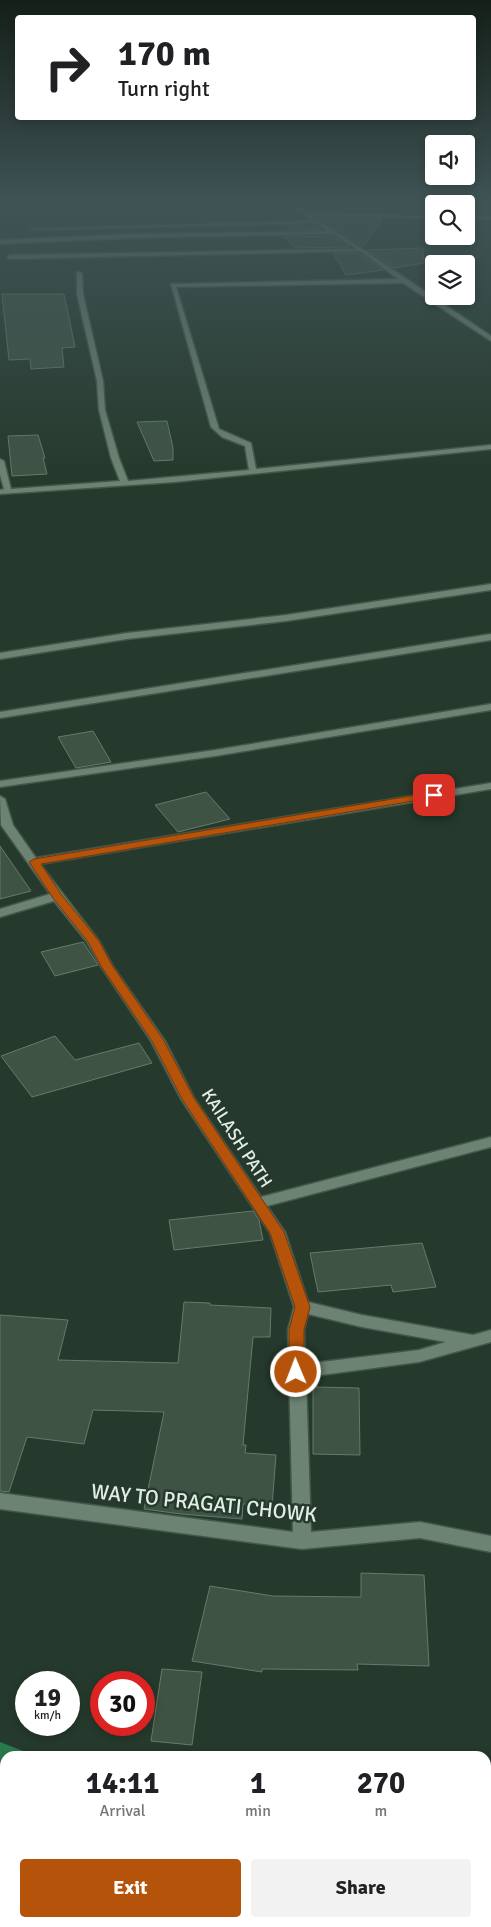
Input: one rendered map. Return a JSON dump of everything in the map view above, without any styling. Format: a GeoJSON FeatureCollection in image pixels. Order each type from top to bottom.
{"type":"FeatureCollection","features":[{"type":"Feature","properties":{"kind":"street"},"geometry":{"type":"LineString","coordinates":[[81,296],[90,344],[100,381],[102,410],[114,458],[125,484]]}},
{"type":"Feature","properties":{"kind":"street"},"geometry":{"type":"LineString","coordinates":[[176,296],[214,427],[219,434],[234,438],[248,445],[252,472]]}},
{"type":"Feature","properties":{"kind":"street"},"geometry":{"type":"LineString","coordinates":[[426,296],[491,339]]}},
{"type":"Feature","properties":{"kind":"street"},"geometry":{"type":"LineString","coordinates":[[0,461],[4,492],[125,484],[491,447]]}},
{"type":"Feature","properties":{"kind":"street"},"geometry":{"type":"LineString","coordinates":[[0,656],[127,636],[286,618],[491,587]]}},
{"type":"Feature","properties":{"kind":"street"},"geometry":{"type":"LineString","coordinates":[[0,715],[491,637]]}},
{"type":"Feature","properties":{"kind":"street"},"geometry":{"type":"LineString","coordinates":[[0,784],[215,753],[491,707]]}},
{"type":"Feature","properties":{"kind":"street"},"geometry":{"type":"LineString","coordinates":[[34,862],[491,786]]}},
{"type":"Feature","properties":{"kind":"street","name":"KAILASH PATH"},"geometry":{"type":"LineString","coordinates":[[0,800],[7,825],[57,896],[93,941],[106,966],[158,1041],[188,1099],[277,1232],[302,1307]]}},
{"type":"Feature","properties":{"kind":"street"},"geometry":{"type":"LineString","coordinates":[[0,913],[57,896]]}},
{"type":"Feature","properties":{"kind":"street"},"geometry":{"type":"LineString","coordinates":[[257,1204],[491,1142]]}},
{"type":"Feature","properties":{"kind":"street"},"geometry":{"type":"LineString","coordinates":[[302,1542],[296,1330],[302,1307],[362,1321],[474,1341]]}},
{"type":"Feature","properties":{"kind":"street"},"geometry":{"type":"LineString","coordinates":[[296,1372],[419,1356],[491,1336]]}},
{"type":"Feature","properties":{"kind":"street","name":"WAY TO PRAGATI CHOWK"},"geometry":{"type":"LineString","coordinates":[[0,1502],[302,1542],[420,1530],[491,1544]]}},
{"type":"Feature","properties":{"kind":"building"},"geometry":{"type":"Polygon","coordinates":[[[2,296],[64,296],[75,347],[62,348],[64,367],[31,369],[30,359],[9,360],[2,296]]]}},
{"type":"Feature","properties":{"kind":"building"},"geometry":{"type":"Polygon","coordinates":[[[167,421],[173,448],[173,460],[154,461],[137,422],[167,421]]]}},
{"type":"Feature","properties":{"kind":"building"},"geometry":{"type":"Polygon","coordinates":[[[38,435],[45,458],[43,458],[47,474],[12,476],[8,436],[38,435]]]}},
{"type":"Feature","properties":{"kind":"building"},"geometry":{"type":"Polygon","coordinates":[[[93,731],[111,762],[76,768],[58,737],[93,731]]]}},
{"type":"Feature","properties":{"kind":"building"},"geometry":{"type":"Polygon","coordinates":[[[206,792],[230,819],[178,832],[155,805],[206,792]]]}},
{"type":"Feature","properties":{"kind":"building"},"geometry":{"type":"Polygon","coordinates":[[[0,846],[31,891],[0,899],[0,846]]]}},
{"type":"Feature","properties":{"kind":"building"},"geometry":{"type":"Polygon","coordinates":[[[83,942],[98,965],[55,976],[41,952],[83,942]]]}},
{"type":"Feature","properties":{"kind":"building"},"geometry":{"type":"Polygon","coordinates":[[[55,1036],[75,1060],[139,1043],[152,1063],[32,1097],[1,1056],[55,1036]]]}},
{"type":"Feature","properties":{"kind":"building"},"geometry":{"type":"Polygon","coordinates":[[[253,1211],[259,1220],[263,1240],[174,1250],[169,1220],[253,1211]]]}},
{"type":"Feature","properties":{"kind":"building"},"geometry":{"type":"Polygon","coordinates":[[[422,1243],[436,1287],[393,1292],[391,1285],[318,1292],[310,1253],[422,1243]]]}},
{"type":"Feature","properties":{"kind":"building"},"geometry":{"type":"Polygon","coordinates":[[[184,1302],[271,1308],[270,1337],[253,1337],[243,1445],[246,1445],[245,1453],[276,1455],[272,1506],[243,1504],[242,1519],[144,1509],[164,1412],[93,1410],[84,1444],[27,1437],[9,1492],[0,1491],[0,1315],[68,1320],[58,1360],[178,1363],[184,1302]]]}},
{"type":"Feature","properties":{"kind":"building"},"geometry":{"type":"Polygon","coordinates":[[[313,1387],[359,1388],[360,1455],[313,1454],[313,1387]]]}},
{"type":"Feature","properties":{"kind":"building"},"geometry":{"type":"Polygon","coordinates":[[[361,1573],[424,1575],[429,1666],[357,1664],[358,1670],[262,1669],[262,1672],[192,1661],[210,1586],[273,1596],[361,1597],[361,1573]]]}},
{"type":"Feature","properties":{"kind":"building"},"geometry":{"type":"Polygon","coordinates":[[[162,1669],[202,1672],[192,1745],[151,1741],[152,1736],[155,1736],[155,1715],[162,1669]]]}},
{"type":"Feature","properties":{"kind":"route"},"geometry":{"type":"LineString","coordinates":[[296,1372],[296,1330],[302,1307],[277,1232],[188,1099],[158,1041],[106,966],[93,941],[57,896],[34,862],[434,795]]}}]}
